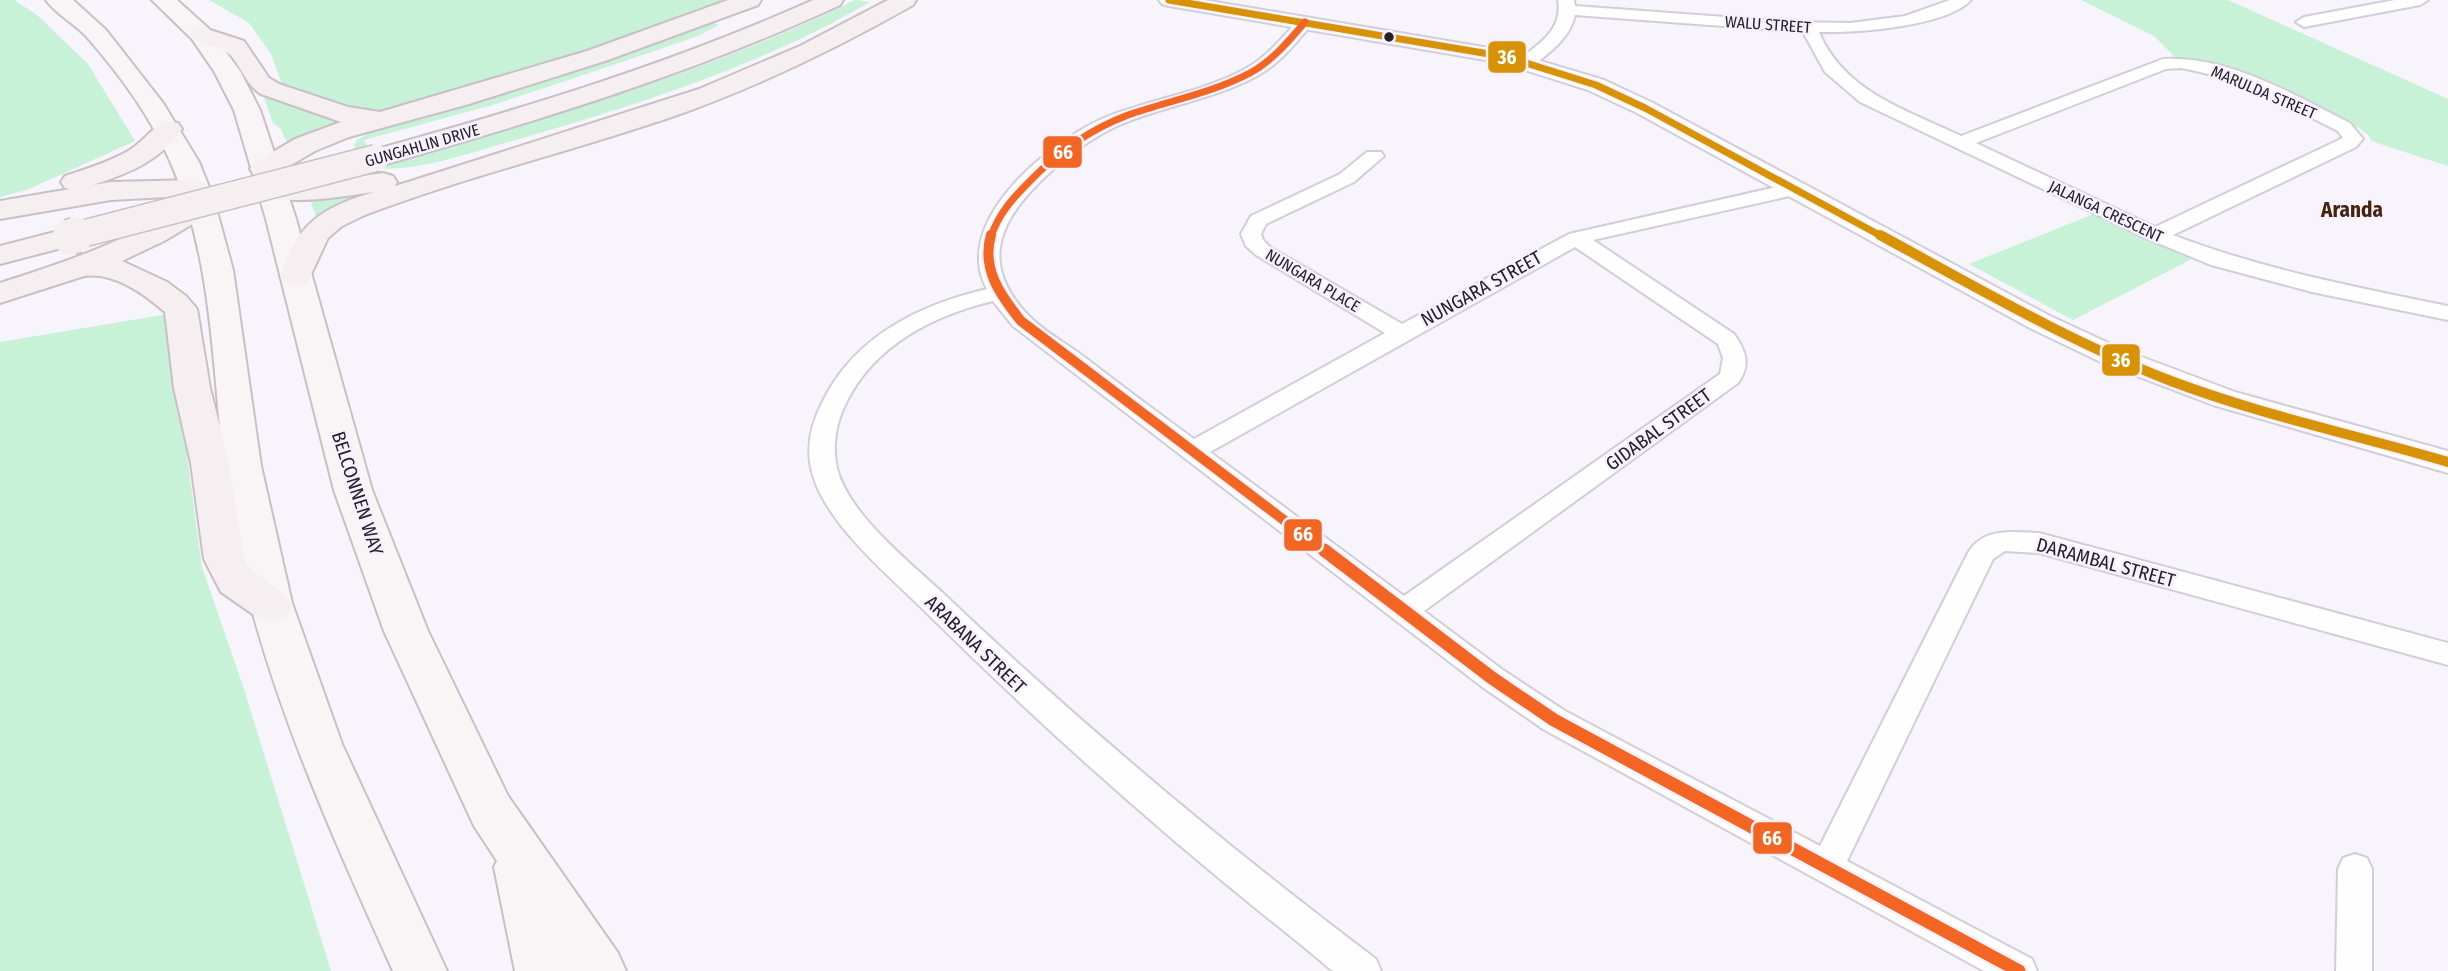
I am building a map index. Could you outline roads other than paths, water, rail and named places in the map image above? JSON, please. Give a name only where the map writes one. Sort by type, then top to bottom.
[{"type":"highway","points":[[418,174],[358,179],[331,167],[328,162],[329,153],[338,142],[378,135],[750,0]]},
{"type":"highway","name":"GUNGAHLIN DRIVE","points":[[0,256],[378,135],[582,83],[706,39],[798,0]]},
{"type":"highway","name":"GUNGAHLIN DRIVE","points":[[378,135],[581,97],[779,24],[832,0]]},
{"type":"highway","points":[[779,24],[844,0]]},
{"type":"highway","points":[[296,276],[308,241],[318,229],[337,217],[364,205],[519,154],[704,97],[766,73],[905,0]]},
{"type":"highway","points":[[201,34],[235,46],[260,83],[275,92],[357,118],[378,135]]},
{"type":"highway","points":[[0,209],[133,159],[157,144],[168,130]]},
{"type":"highway","points":[[267,179],[314,141],[378,135]]},
{"type":"highway","points":[[267,179],[331,189],[519,154]]},
{"type":"highway","points":[[0,293],[69,232],[138,189],[208,195]]},
{"type":"highway","points":[[0,209],[69,232],[153,235],[208,195]]},
{"type":"highway","points":[[69,232],[93,266],[114,267],[166,297],[181,309],[192,388],[207,445],[224,559],[236,581],[272,606]]},
{"type":"highway","name":"GUNGAHLIN DRIVE","points":[[0,239],[69,232]]},
{"type":"main road","points":[[57,0],[69,7],[116,57],[168,130],[208,195],[236,422],[272,606],[322,755],[420,971]]},
{"type":"main road","name":"BELCONNEN WAY","points":[[163,0],[201,34],[227,71],[247,110],[296,276],[353,490],[406,631],[491,811],[599,971]]},
{"type":"main road","points":[[208,195],[267,179]]},
{"type":"main road","points":[[515,848],[542,971]]},
{"type":"street","points":[[867,22],[895,0]]},
{"type":"street","points":[[1170,0],[1527,62],[1613,92],[2097,350],[2159,376],[2258,410],[2366,437],[2448,462]]},
{"type":"street","points":[[1729,0],[1739,22]]},
{"type":"street","name":"WALU STREET","points":[[1567,5],[1739,22],[1856,28],[1898,24],[1922,18],[1961,0]]},
{"type":"street","points":[[2304,22],[2420,0]]},
{"type":"street","points":[[1527,62],[1556,38],[1564,27],[1567,5]]},
{"type":"street","points":[[1305,22],[1277,53],[1254,71],[1222,86],[1110,123],[1065,149],[1018,192],[996,220],[987,251],[989,272],[998,293],[1021,321],[1492,678],[1554,720],[2019,971]]},
{"type":"street","name":"JALANGA CRESCENT","points":[[1809,27],[1820,56],[1846,85],[1866,98],[2155,235],[2265,274],[2448,313]]},
{"type":"street","name":"MARULDA STREET","points":[[1960,143],[2163,64],[2178,62],[2218,71],[2336,123],[2353,134],[2354,139],[2349,144],[2155,235]]},
{"type":"street","name":"NUNGARA PLACE","points":[[1374,156],[1347,178],[1258,220],[1251,234],[1253,242],[1263,251],[1401,333]]},
{"type":"street","name":"NUNGARA STREET","points":[[1192,451],[1546,252],[1576,238],[1794,189]]},
{"type":"street","name":"GIDABAL STREET","points":[[1404,611],[1730,378],[1737,362],[1726,339],[1576,238]]},
{"type":"street","name":"ARABANA STREET","points":[[998,293],[946,307],[901,329],[863,360],[843,384],[835,397],[822,438],[827,479],[840,504],[898,567],[1013,681],[1195,841],[1363,971]]},
{"type":"street","points":[[2366,437],[2448,450]]},
{"type":"street","name":"DARAMBAL STREET","points":[[1827,867],[1982,554],[2000,541],[2039,543],[2448,654]]},
{"type":"street","points":[[2354,869],[2354,971]]},
{"type":"district","name":"Aranda","points":[[2352,210]]}]
